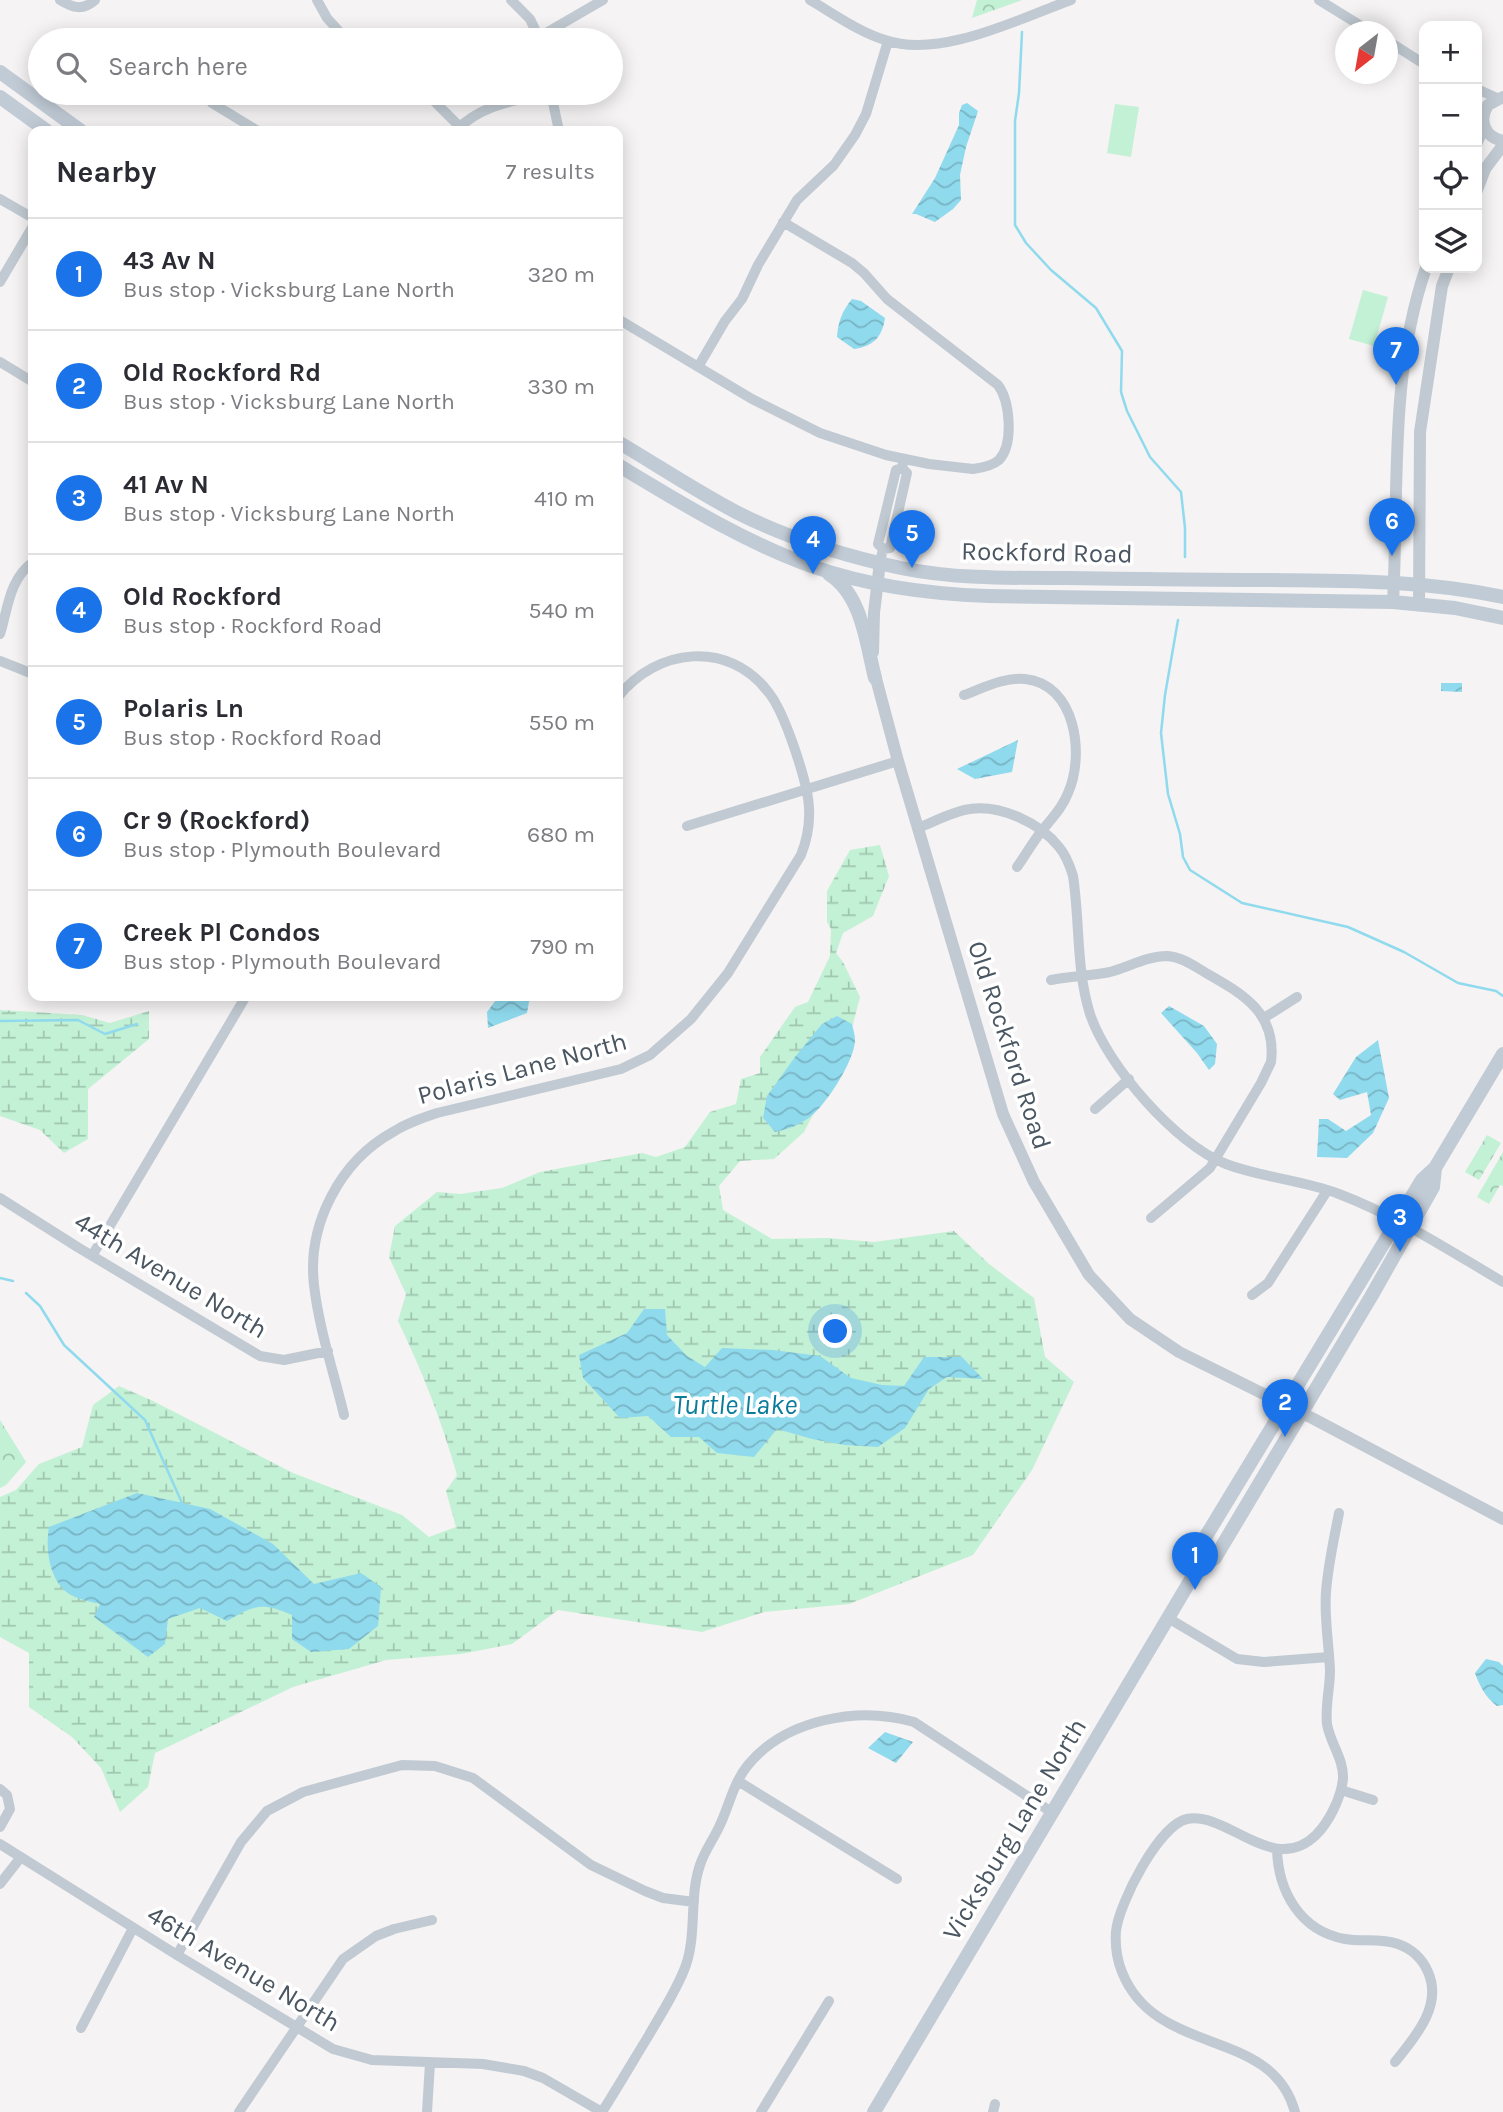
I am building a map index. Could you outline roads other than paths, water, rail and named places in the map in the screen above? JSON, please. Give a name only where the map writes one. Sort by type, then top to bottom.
[{"type":"main road","points":[[0,72],[28,93]]},
{"type":"main road","points":[[0,97],[40,126]]},
{"type":"main road","points":[[45,105],[73,126]]},
{"type":"main road","name":"Rockford Road","points":[[623,445],[754,520],[828,548],[882,556],[911,569],[959,575],[1419,584],[1503,597]]},
{"type":"main road","name":"Rockford Road","points":[[623,468],[736,534],[815,567],[878,583],[947,595],[1419,603],[1503,618]]},
{"type":"main road","points":[[815,567],[837,579],[852,599],[862,623],[875,678]]},
{"type":"main road","name":"Vicksburg Lane North","points":[[874,2112],[1196,1571],[1200,1546],[1284,1404],[1403,1224],[1433,1187],[1435,1168],[1503,1054]]},
{"type":"main road","name":"Vicksburg Lane North","points":[[1196,1571],[1215,1558],[1372,1295],[1403,1224]]},
{"type":"street","points":[[60,0],[76,8],[95,0]]},
{"type":"street","points":[[317,0],[336,28]]},
{"type":"street","points":[[511,0],[530,19],[535,28]]},
{"type":"street","points":[[557,28],[603,0]]},
{"type":"street","points":[[810,0],[866,32],[888,41],[919,46],[956,41],[1071,0]]},
{"type":"street","points":[[1319,0],[1353,21]]},
{"type":"street","points":[[698,367],[725,321],[742,299],[758,265],[797,200],[834,164],[855,135],[866,114],[888,41]]},
{"type":"street","points":[[1398,47],[1419,61]]},
{"type":"street","points":[[1482,91],[1500,98]]},
{"type":"street","points":[[1482,113],[1488,104],[1500,98]]},
{"type":"street","points":[[215,105],[250,126]]},
{"type":"street","points":[[437,105],[455,126]]},
{"type":"street","points":[[462,126],[497,105]]},
{"type":"street","points":[[554,105],[558,126]]},
{"type":"street","points":[[1482,117],[1490,136],[1503,143],[1482,177]]},
{"type":"street","points":[[0,199],[28,215]]},
{"type":"street","points":[[623,322],[788,419],[820,433],[903,463],[973,469],[991,465],[999,459],[1004,449],[1008,415],[1004,393],[998,385],[887,299],[852,263],[783,222]]},
{"type":"street","points":[[0,282],[28,234]]},
{"type":"street","points":[[1392,602],[1396,457],[1401,404],[1411,323],[1425,273]]},
{"type":"street","points":[[1419,603],[1420,432],[1442,286],[1447,273]]},
{"type":"street","points":[[0,362],[28,379]]},
{"type":"street","name":"Old Rockford Road","points":[[903,463],[896,470],[878,544],[882,556],[873,645],[875,678],[1003,1114],[1034,1182],[1079,1259],[1109,1299],[1153,1337],[1503,1519]]},
{"type":"street","points":[[0,634],[12,590],[28,567]]},
{"type":"street","name":"Polaris Lane North","points":[[344,1415],[314,1284],[314,1257],[326,1207],[352,1165],[370,1147],[413,1121],[621,1069],[636,1063],[663,1045],[691,1018],[728,973],[793,870],[807,840],[809,806],[806,790],[779,707],[769,691],[743,669],[724,660],[705,657],[668,660],[635,678],[623,691]]},
{"type":"street","points":[[0,661],[28,672]]},
{"type":"street","points":[[964,695],[1012,679],[1028,679],[1050,690],[1066,707],[1074,734],[1074,773],[1069,791],[1061,808],[1017,867]]},
{"type":"street","points":[[687,826],[898,761]]},
{"type":"street","points":[[918,828],[968,809],[979,808],[1017,817],[1042,831],[1059,846],[1073,877],[1082,974],[1089,1011],[1097,1032],[1107,1053],[1181,1137],[1217,1159],[1250,1171],[1327,1191],[1403,1224],[1503,1282]]},
{"type":"street","points":[[1051,980],[1111,971],[1155,957],[1169,956],[1184,960],[1233,988],[1264,1018],[1271,1038],[1271,1062],[1217,1159],[1151,1218]]},
{"type":"street","points":[[1264,1018],[1297,997]]},
{"type":"street","points":[[92,1256],[243,1001]]},
{"type":"street","points":[[1095,1109],[1129,1079]]},
{"type":"street","points":[[1252,1295],[1268,1283],[1327,1191]]},
{"type":"street","name":"44th Avenue North","points":[[0,1198],[260,1356],[284,1360],[328,1351]]},
{"type":"street","points":[[1296,2112],[1284,2085],[1260,2062],[1177,2029],[1149,2010],[1129,1988],[1121,1970],[1116,1941],[1120,1912],[1128,1893],[1167,1830],[1176,1823],[1199,1818],[1277,1849],[1303,1844],[1315,1836],[1324,1825],[1341,1790],[1343,1776],[1342,1763],[1327,1725],[1329,1657],[1325,1592],[1339,1513]]},
{"type":"street","points":[[1168,1618],[1224,1653],[1250,1662],[1329,1657]]},
{"type":"street","points":[[602,2112],[680,1982],[692,1941],[694,1889],[700,1865],[738,1781],[747,1766],[762,1751],[805,1724],[835,1717],[898,1718],[914,1722],[939,1737],[1054,1813]]},
{"type":"street","points":[[177,1955],[241,1842],[267,1811],[303,1792],[385,1768],[418,1764],[435,1766],[472,1778],[591,1865],[663,1898],[694,1902]]},
{"type":"street","points":[[738,1781],[897,1879]]},
{"type":"street","points":[[0,1789],[7,1795],[10,1809],[0,1827]]},
{"type":"street","points":[[1341,1790],[1373,1800]]},
{"type":"street","points":[[1185,1805],[1188,1819]]},
{"type":"street","name":"46th Avenue North","points":[[0,1844],[332,2049],[352,2056],[392,2062],[493,2065],[524,2071],[543,2078],[602,2112]]},
{"type":"street","points":[[1277,1849],[1281,1883],[1288,1899],[1311,1924],[1342,1938],[1396,1943],[1419,1956],[1426,1966],[1432,1979],[1431,2005],[1412,2040],[1395,2062]]},
{"type":"street","points":[[0,1884],[21,1857]]},
{"type":"street","points":[[239,2112],[343,1959],[359,1946],[394,1928],[432,1920]]},
{"type":"street","points":[[81,2028],[133,1928]]},
{"type":"street","points":[[761,2112],[829,2001]]},
{"type":"street","points":[[427,2112],[430,2063]]},
{"type":"water","points":[[967,103],[978,111],[960,175],[961,200],[935,222],[912,214],[935,178],[959,125],[962,105]]},
{"type":"water","points":[[852,299],[861,301],[885,318],[882,331],[876,340],[854,349],[837,337],[841,317]]},
{"type":"water","points":[[1441,683],[1462,683],[1462,692],[1441,691]]},
{"type":"water","points":[[1018,740],[1012,772],[975,779],[957,769]]},
{"type":"water","points":[[495,1001],[529,1001],[527,1013],[488,1028],[487,1012]]},
{"type":"water","points":[[1169,1006],[1204,1026],[1217,1044],[1215,1064],[1209,1070],[1161,1013]]},
{"type":"water","points":[[837,1016],[852,1024],[855,1036],[854,1049],[845,1070],[817,1111],[794,1126],[775,1132],[763,1118],[767,1096],[822,1024]]},
{"type":"water","points":[[1378,1040],[1389,1098],[1373,1133],[1347,1158],[1317,1157],[1319,1119],[1328,1119],[1346,1131],[1371,1115],[1367,1092],[1340,1100],[1333,1094],[1356,1057]]},
{"type":"water","name":"Turtle Lake","points":[[644,1309],[665,1309],[667,1335],[687,1356],[705,1367],[722,1348],[773,1350],[820,1356],[851,1378],[882,1385],[904,1386],[924,1357],[962,1357],[983,1379],[947,1377],[929,1389],[905,1428],[878,1447],[845,1445],[777,1429],[754,1457],[717,1453],[699,1437],[671,1437],[648,1416],[620,1418],[583,1378],[579,1355],[627,1333]]},
{"type":"water","points":[[137,1493],[210,1509],[273,1544],[314,1584],[361,1573],[381,1587],[378,1626],[349,1649],[311,1652],[292,1639],[292,1615],[273,1608],[258,1607],[227,1621],[200,1608],[168,1619],[165,1644],[148,1657],[94,1617],[100,1604],[76,1597],[65,1590],[50,1565],[48,1545],[49,1527]]},
{"type":"water","points":[[1486,1659],[1499,1662],[1503,1666],[1503,1705],[1497,1706],[1489,1699],[1475,1673]]},
{"type":"water","points":[[885,1732],[913,1742],[896,1763],[868,1748]]},
{"type":"waterway","points":[[1022,32],[1015,121],[1015,225],[1026,243],[1051,270],[1096,308],[1122,351],[1121,392],[1127,411],[1150,457],[1181,492],[1185,557]]},
{"type":"waterway","points":[[1178,620],[1161,733],[1168,794],[1180,834],[1183,857],[1190,870],[1242,903],[1348,927],[1404,952],[1458,983],[1496,991],[1503,996]]},
{"type":"waterway","points":[[0,1021],[78,1020],[105,1034],[137,1024]]},
{"type":"waterway","points":[[0,1278],[13,1281]]},
{"type":"waterway","points":[[26,1293],[40,1306],[64,1345],[145,1420],[182,1503]]},
{"type":"place","name":"Creek Pl Condos","points":[[1396,385]]},
{"type":"place","name":"Cr 9 (Rockford)","points":[[1392,556]]},
{"type":"place","name":"Polaris Ln","points":[[912,568]]},
{"type":"place","name":"Old Rockford","points":[[813,574]]},
{"type":"place","name":"41 Av N","points":[[1400,1252]]},
{"type":"place","name":"Old Rockford Rd","points":[[1285,1437]]},
{"type":"place","name":"43 Av N","points":[[1195,1590]]}]
